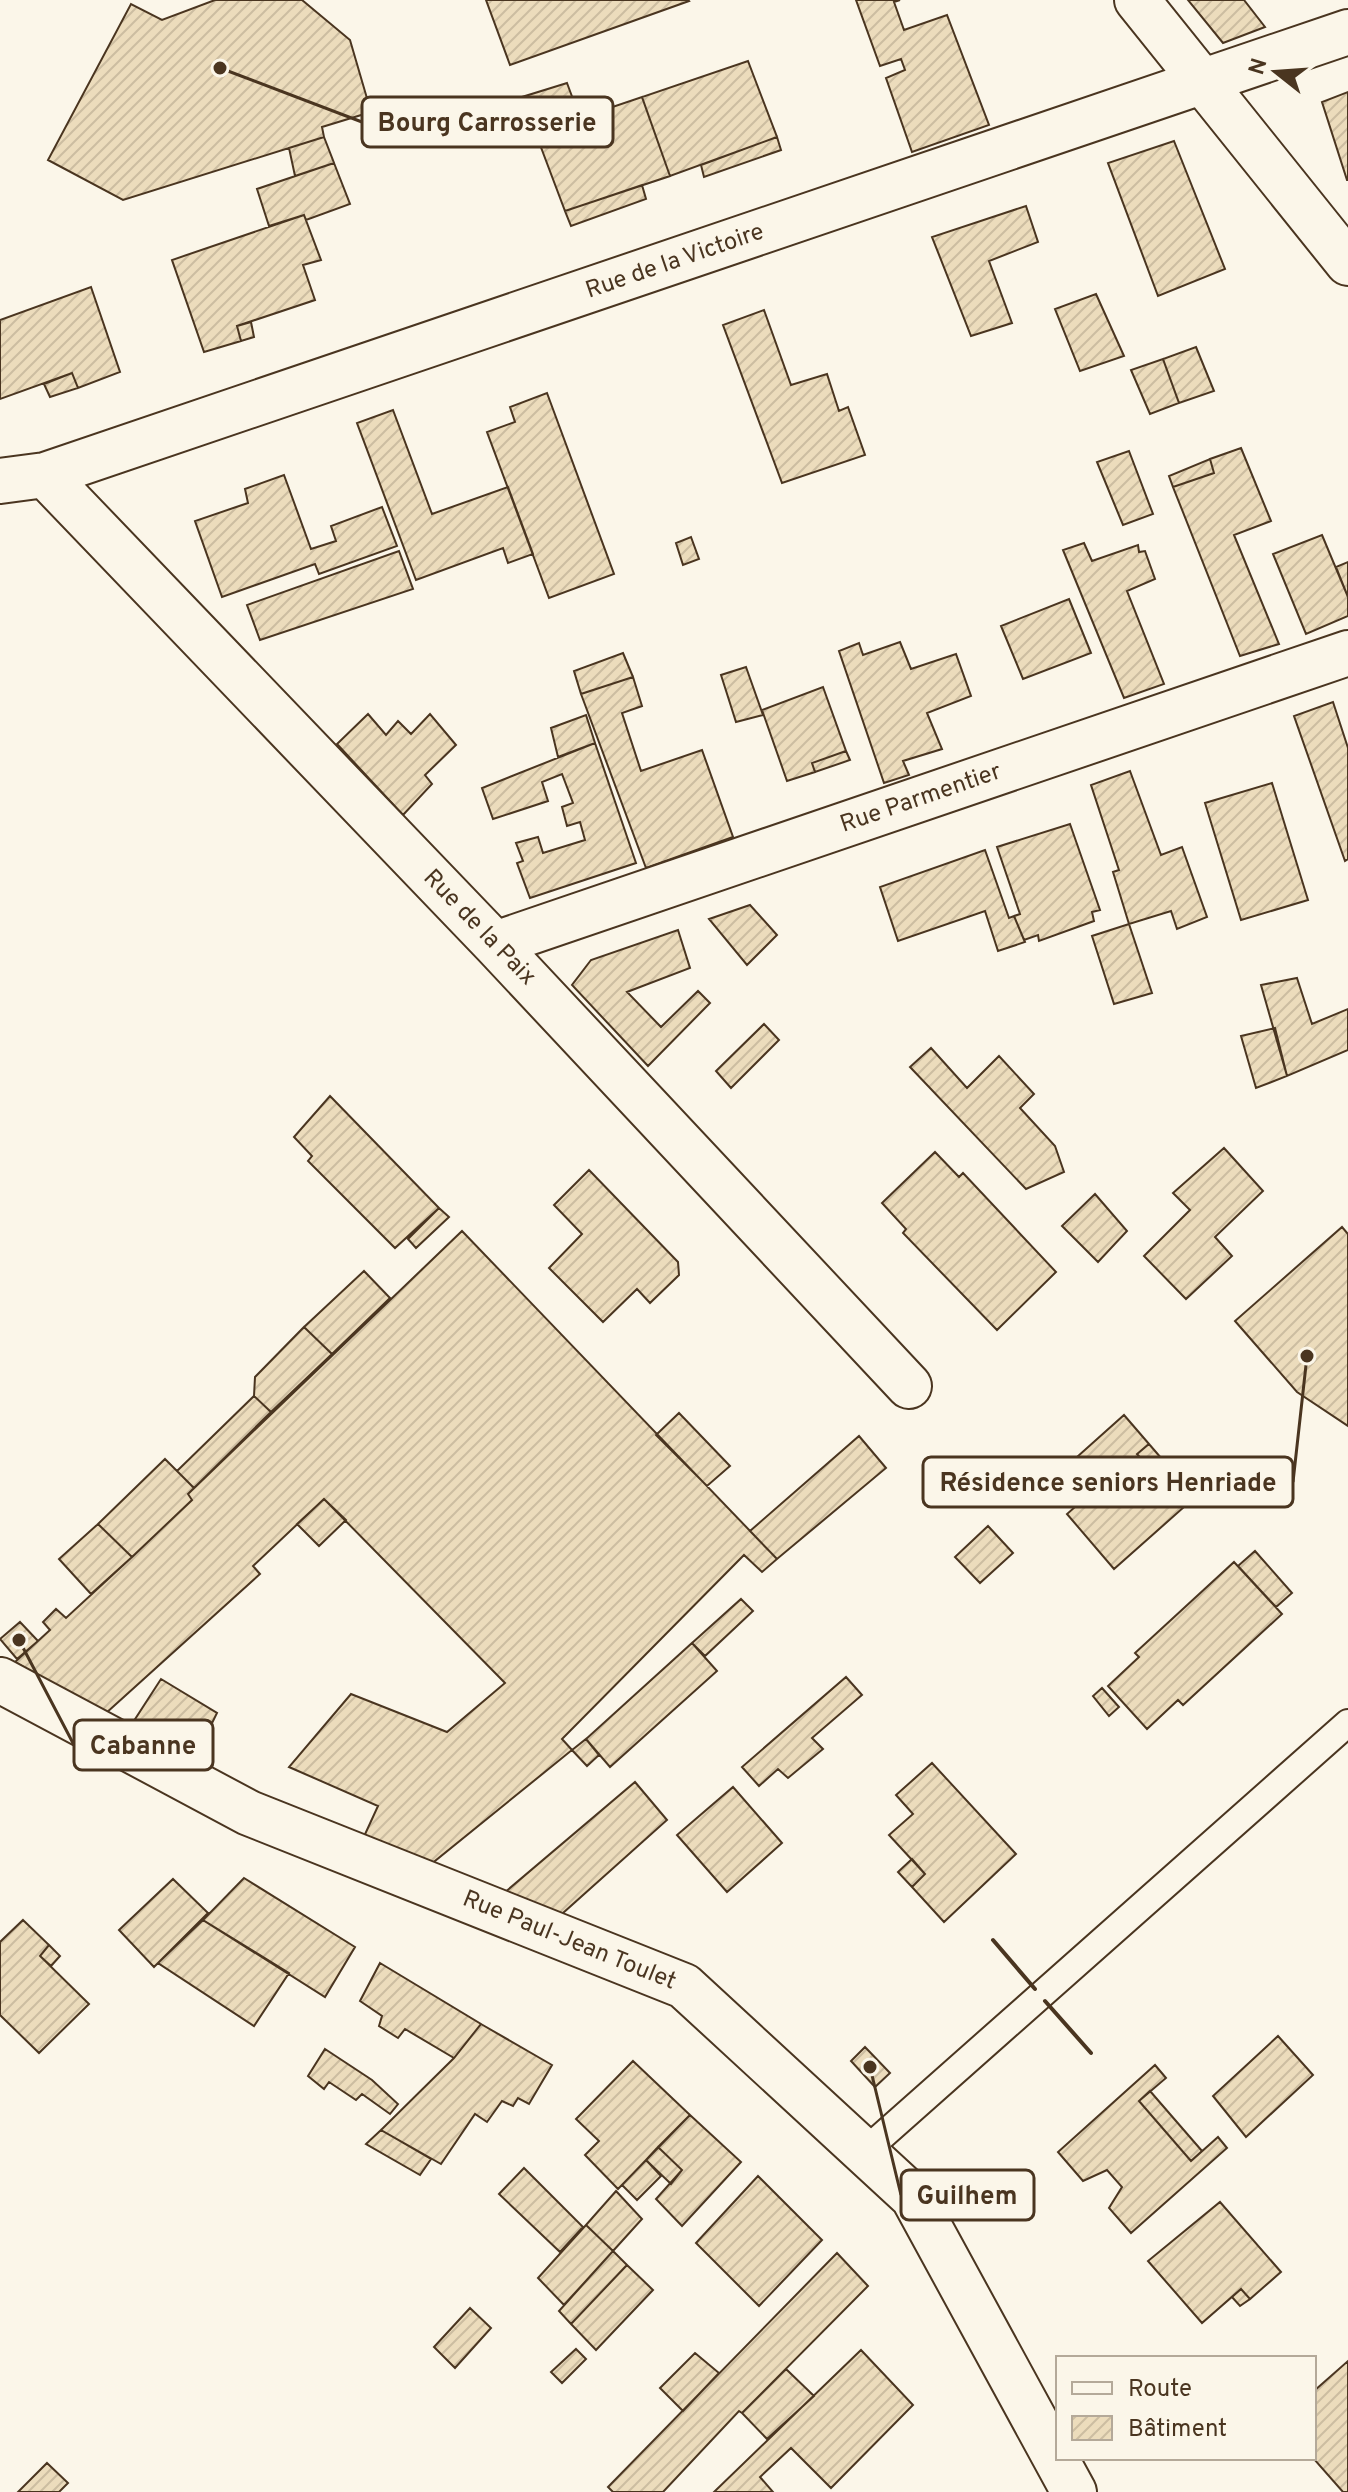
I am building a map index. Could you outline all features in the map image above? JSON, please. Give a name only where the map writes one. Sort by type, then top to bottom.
[{"type":"street","points":[[1137,0],[1348,263]]},
{"type":"street","name":"Rue de la Victoire","points":[[0,481],[45,475],[1348,32]]},
{"type":"street","name":"Rue de la Paix","points":[[45,475],[495,944],[909,1386]]},
{"type":"street","name":"Rue Parmentier","points":[[495,944],[1348,653]]},
{"type":"street","name":"Rue Paul-Jean Toulet","points":[[0,1680],[249,1813],[684,1986],[913,2197],[1056,2459]]},
{"type":"street","name":"Rue Paul-Jean Toulet","points":[[1057,2460],[1074,2492]]},
{"type":"lane","points":[[864,2152],[1348,1723]]},
{"type":"building","points":[[215,0],[302,0],[350,40],[371,112],[322,127],[324,137],[123,200],[48,160],[131,4],[162,20]]},
{"type":"building","points":[[486,0],[688,0],[689,1],[510,65]]},
{"type":"building","points":[[856,0],[900,0],[894,2],[904,30],[947,15],[989,125],[912,152],[886,78],[905,70],[901,59],[880,66]]},
{"type":"building","points":[[1188,0],[1244,0],[1265,27],[1223,43]]},
{"type":"building","points":[[748,61],[777,137],[670,176],[642,97]]},
{"type":"building","points":[[567,83],[580,118],[642,97],[670,176],[565,211],[522,97]]},
{"type":"building","points":[[1348,92],[1348,180],[1347,180],[1322,102]]},
{"type":"building","points":[[324,137],[334,163],[295,176],[289,148]]},
{"type":"building","points":[[777,137],[781,150],[704,177],[701,165]]},
{"type":"building","points":[[1174,141],[1225,269],[1158,296],[1108,163]]},
{"type":"building","points":[[334,163],[350,204],[306,220],[304,215],[269,226],[257,189]]},
{"type":"building","points":[[642,185],[646,199],[571,226],[565,211]]},
{"type":"building","points":[[1026,206],[1038,242],[989,261],[1012,323],[971,336],[932,237]]},
{"type":"building","points":[[304,215],[321,260],[303,265],[315,300],[237,326],[241,341],[204,352],[172,260]]},
{"type":"building","points":[[91,287],[120,372],[78,388],[72,373],[0,399],[0,320]]},
{"type":"building","points":[[1096,294],[1124,356],[1080,371],[1055,309]]},
{"type":"building","points":[[764,310],[791,385],[827,374],[839,411],[848,407],[865,455],[782,483],[723,325]]},
{"type":"building","points":[[251,322],[254,337],[241,341],[237,326]]},
{"type":"building","points":[[1196,347],[1214,391],[1179,403],[1163,359]]},
{"type":"building","points":[[1163,359],[1179,403],[1150,414],[1131,370]]},
{"type":"building","points":[[72,373],[78,388],[50,397],[44,384]]},
{"type":"building","points":[[547,393],[614,574],[549,598],[487,432],[515,422],[510,407]]},
{"type":"building","points":[[393,410],[432,514],[508,487],[533,554],[508,563],[503,548],[416,580],[357,423]]},
{"type":"building","points":[[1241,448],[1271,521],[1234,535],[1279,644],[1240,656],[1173,487],[1214,473],[1210,459]]},
{"type":"building","points":[[1129,451],[1153,514],[1123,525],[1097,462]]},
{"type":"building","points":[[1210,459],[1214,473],[1173,487],[1169,476]]},
{"type":"building","points":[[284,475],[311,549],[336,541],[331,526],[382,507],[397,546],[319,574],[315,564],[222,597],[195,521],[248,503],[245,489]]},
{"type":"building","points":[[1322,535],[1348,597],[1348,616],[1306,634],[1273,554]]},
{"type":"building","points":[[691,537],[699,559],[683,565],[676,543]]},
{"type":"building","points":[[1084,543],[1092,561],[1138,545],[1139,552],[1145,551],[1155,579],[1127,591],[1164,684],[1124,698],[1063,550]]},
{"type":"building","points":[[399,551],[413,589],[260,640],[247,605]]},
{"type":"building","points":[[1348,562],[1348,597],[1336,567]]},
{"type":"building","points":[[1069,599],[1091,653],[1023,679],[1001,626]]},
{"type":"building","points":[[900,642],[911,669],[956,654],[971,696],[927,713],[942,749],[903,761],[909,775],[884,783],[839,651],[859,643],[863,655]]},
{"type":"building","points":[[623,653],[633,677],[581,694],[574,671]]},
{"type":"building","points":[[746,667],[763,715],[736,722],[721,675]]},
{"type":"building","points":[[633,677],[642,706],[622,713],[641,771],[702,750],[733,837],[646,868],[581,694]]},
{"type":"building","points":[[823,687],[846,751],[812,763],[815,772],[787,781],[762,710]]},
{"type":"building","points":[[1333,702],[1348,748],[1348,859],[1345,861],[1294,716]]},
{"type":"building","points":[[368,714],[386,735],[398,721],[411,734],[430,714],[456,745],[425,775],[432,784],[403,815],[337,744]]},
{"type":"building","points":[[586,715],[595,743],[558,757],[551,728]]},
{"type":"building","points":[[595,743],[636,863],[530,898],[517,863],[523,861],[516,843],[538,837],[543,853],[585,840],[580,822],[567,826],[562,807],[573,803],[562,774],[542,782],[548,801],[493,819],[482,788]]},
{"type":"building","points":[[846,751],[850,760],[815,772],[812,763]]},
{"type":"building","points":[[1130,771],[1161,855],[1182,847],[1207,917],[1177,929],[1171,911],[1129,924],[1113,872],[1119,870],[1091,785]]},
{"type":"building","points":[[1272,783],[1308,900],[1241,920],[1205,803]]},
{"type":"building","points":[[1070,824],[1100,910],[1092,912],[1094,921],[1039,941],[1038,935],[1024,940],[1014,916],[1020,914],[997,847]]},
{"type":"building","points":[[985,850],[1009,918],[1014,916],[1025,942],[998,951],[985,911],[898,941],[880,887]]},
{"type":"building","points":[[750,905],[777,935],[747,965],[709,919]]},
{"type":"building","points":[[1129,924],[1152,993],[1114,1004],[1092,936]]},
{"type":"building","points":[[678,930],[690,968],[627,992],[661,1027],[698,991],[710,1003],[648,1066],[572,985],[591,960]]},
{"type":"building","points":[[1297,978],[1312,1024],[1348,1009],[1348,1050],[1287,1076],[1261,985]]},
{"type":"building","points":[[764,1024],[779,1040],[731,1088],[716,1071]]},
{"type":"building","points":[[1275,1028],[1287,1076],[1256,1088],[1241,1036]]},
{"type":"building","points":[[931,1048],[967,1088],[999,1056],[1034,1094],[1020,1108],[1055,1146],[1064,1172],[1026,1189],[910,1067]]},
{"type":"building","points":[[330,1096],[439,1208],[395,1248],[308,1161],[312,1156],[294,1137]]},
{"type":"building","points":[[1224,1148],[1263,1191],[1215,1237],[1232,1256],[1186,1299],[1144,1256],[1190,1210],[1173,1193]]},
{"type":"building","points":[[935,1152],[959,1177],[963,1173],[1056,1272],[997,1330],[903,1233],[906,1229],[882,1203]]},
{"type":"building","points":[[589,1170],[678,1262],[679,1275],[650,1303],[637,1289],[603,1322],[549,1268],[582,1234],[554,1205]]},
{"type":"building","points":[[1095,1194],[1127,1231],[1098,1262],[1062,1226]]},
{"type":"building","points":[[439,1208],[449,1217],[416,1248],[408,1239]]},
{"type":"building","points":[[1342,1227],[1348,1234],[1348,1426],[1297,1392],[1235,1321]]},
{"type":"building","points":[[462,1231],[777,1559],[762,1572],[744,1555],[562,1739],[572,1750],[425,1869],[361,1843],[378,1806],[289,1767],[351,1694],[447,1732],[505,1683],[324,1499],[253,1566],[260,1574],[105,1714],[15,1662],[50,1630],[43,1622],[56,1609],[66,1618],[132,1557],[192,1500],[188,1494]]},
{"type":"building","points":[[364,1271],[390,1298],[332,1354],[304,1327]]},
{"type":"building","points":[[304,1327],[332,1354],[271,1412],[254,1396],[255,1377]]},
{"type":"building","points":[[254,1396],[271,1412],[194,1488],[177,1471]]},
{"type":"building","points":[[679,1413],[730,1466],[707,1486],[656,1435]]},
{"type":"building","points":[[1124,1415],[1149,1444],[1137,1454],[1184,1507],[1114,1569],[1067,1514],[1092,1492],[1068,1465]]},
{"type":"building","points":[[859,1436],[886,1468],[777,1559],[750,1531]]},
{"type":"building","points":[[1149,1444],[1174,1473],[1163,1484],[1137,1454]]},
{"type":"building","points":[[165,1459],[194,1488],[188,1494],[192,1500],[132,1557],[98,1524]]},
{"type":"building","points":[[324,1499],[346,1520],[319,1546],[297,1524]]},
{"type":"building","points":[[98,1524],[132,1557],[91,1594],[59,1559]]},
{"type":"building","points":[[988,1526],[1013,1553],[980,1583],[955,1557]]},
{"type":"building","points":[[1255,1551],[1292,1593],[1276,1607],[1238,1566]]},
{"type":"building","points":[[1234,1562],[1282,1614],[1183,1705],[1178,1700],[1147,1729],[1108,1686],[1139,1657],[1135,1653]]},
{"type":"building","points":[[741,1599],[753,1611],[705,1656],[692,1643]]},
{"type":"building","points":[[20,1622],[38,1641],[17,1659],[0,1639]]},
{"type":"building","points":[[692,1643],[717,1671],[610,1767],[586,1739]]},
{"type":"building","points":[[846,1677],[862,1695],[812,1738],[823,1749],[788,1778],[778,1769],[759,1786],[742,1767]]},
{"type":"building","points":[[161,1679],[217,1713],[193,1762],[130,1727]]},
{"type":"building","points":[[1102,1688],[1119,1707],[1109,1716],[1093,1696]]},
{"type":"building","points":[[586,1739],[599,1755],[587,1766],[572,1750]]},
{"type":"building","points":[[932,1763],[1016,1854],[944,1922],[912,1887],[925,1874],[889,1835],[913,1814],[896,1795]]},
{"type":"building","points":[[635,1782],[667,1820],[554,1921],[497,1899]]},
{"type":"building","points":[[733,1787],[782,1843],[727,1892],[677,1835]]},
{"type":"building","points":[[912,1859],[925,1874],[912,1887],[898,1872]]},
{"type":"building","points":[[244,1878],[355,1947],[325,1997],[203,1920]]},
{"type":"building","points":[[173,1879],[208,1913],[154,1967],[119,1930]]},
{"type":"building","points":[[23,1920],[49,1945],[40,1956],[89,2004],[39,2053],[0,2015],[0,1942]]},
{"type":"building","points":[[203,1920],[289,1973],[254,2026],[158,1963]]},
{"type":"building","points":[[49,1945],[60,1956],[51,1966],[40,1956]]},
{"type":"building","points":[[380,1963],[481,2024],[454,2058],[405,2029],[398,2038],[379,2026],[382,2016],[360,2001]]},
{"type":"building","points":[[481,2024],[552,2065],[529,2104],[518,2098],[513,2106],[502,2101],[487,2122],[475,2114],[441,2164],[381,2130],[454,2058]]},
{"type":"building","points":[[1278,2036],[1313,2075],[1246,2137],[1213,2096]]},
{"type":"building","points":[[865,2047],[890,2073],[875,2087],[851,2061]]},
{"type":"building","points":[[325,2049],[372,2080],[398,2104],[390,2114],[362,2094],[356,2100],[329,2082],[324,2089],[308,2076]]},
{"type":"building","points":[[633,2061],[690,2115],[618,2189],[585,2155],[599,2141],[576,2119]]},
{"type":"building","points":[[1155,2065],[1166,2078],[1139,2101],[1191,2161],[1218,2137],[1227,2148],[1131,2233],[1109,2208],[1122,2187],[1107,2170],[1083,2181],[1058,2152]]},
{"type":"building","points":[[1150,2091],[1202,2151],[1191,2161],[1139,2101]]},
{"type":"building","points":[[690,2115],[741,2162],[682,2226],[656,2199],[682,2170],[658,2147]]},
{"type":"building","points":[[381,2130],[431,2159],[420,2175],[366,2144]]},
{"type":"building","points":[[658,2147],[682,2170],[671,2184],[646,2160]]},
{"type":"building","points":[[646,2160],[661,2176],[637,2200],[622,2185]]},
{"type":"building","points":[[524,2168],[583,2227],[560,2252],[499,2194]]},
{"type":"building","points":[[758,2176],[822,2240],[759,2306],[696,2243]]},
{"type":"building","points":[[616,2191],[642,2219],[613,2251],[586,2225]]},
{"type":"building","points":[[1220,2202],[1281,2272],[1250,2299],[1241,2289],[1202,2323],[1148,2261]]},
{"type":"building","points":[[586,2225],[613,2251],[564,2305],[538,2278]]},
{"type":"building","points":[[613,2251],[627,2265],[571,2324],[559,2311]]},
{"type":"building","points":[[837,2253],[868,2286],[742,2413],[739,2411],[663,2492],[613,2492],[608,2487]]},
{"type":"building","points":[[627,2265],[653,2290],[596,2350],[571,2324]]},
{"type":"building","points":[[1241,2289],[1250,2299],[1240,2306],[1232,2297]]},
{"type":"building","points":[[470,2308],[491,2328],[455,2368],[434,2347]]},
{"type":"building","points":[[576,2349],[586,2359],[562,2383],[551,2372]]},
{"type":"building","points":[[861,2350],[913,2405],[831,2488],[791,2448],[760,2477],[773,2492],[714,2492]]},
{"type":"building","points":[[695,2353],[719,2373],[683,2411],[660,2388]]},
{"type":"building","points":[[1348,2361],[1348,2492],[1343,2492],[1315,2460],[1316,2389]]},
{"type":"building","points":[[786,2369],[814,2396],[767,2439],[742,2413]]},
{"type":"building","points":[[47,2463],[68,2483],[59,2492],[18,2492]]},
{"type":"wall","points":[[993,1940],[1035,1989]]},
{"type":"wall","points":[[1045,2001],[1091,2053]]},
{"type":"place","name":"Bourg Carrosserie","points":[[220,68]]},
{"type":"place","name":"Résidence seniors Henriade","points":[[1307,1356]]},
{"type":"place","name":"Cabanne","points":[[19,1640]]},
{"type":"place","name":"Guilhem","points":[[870,2067]]}]
